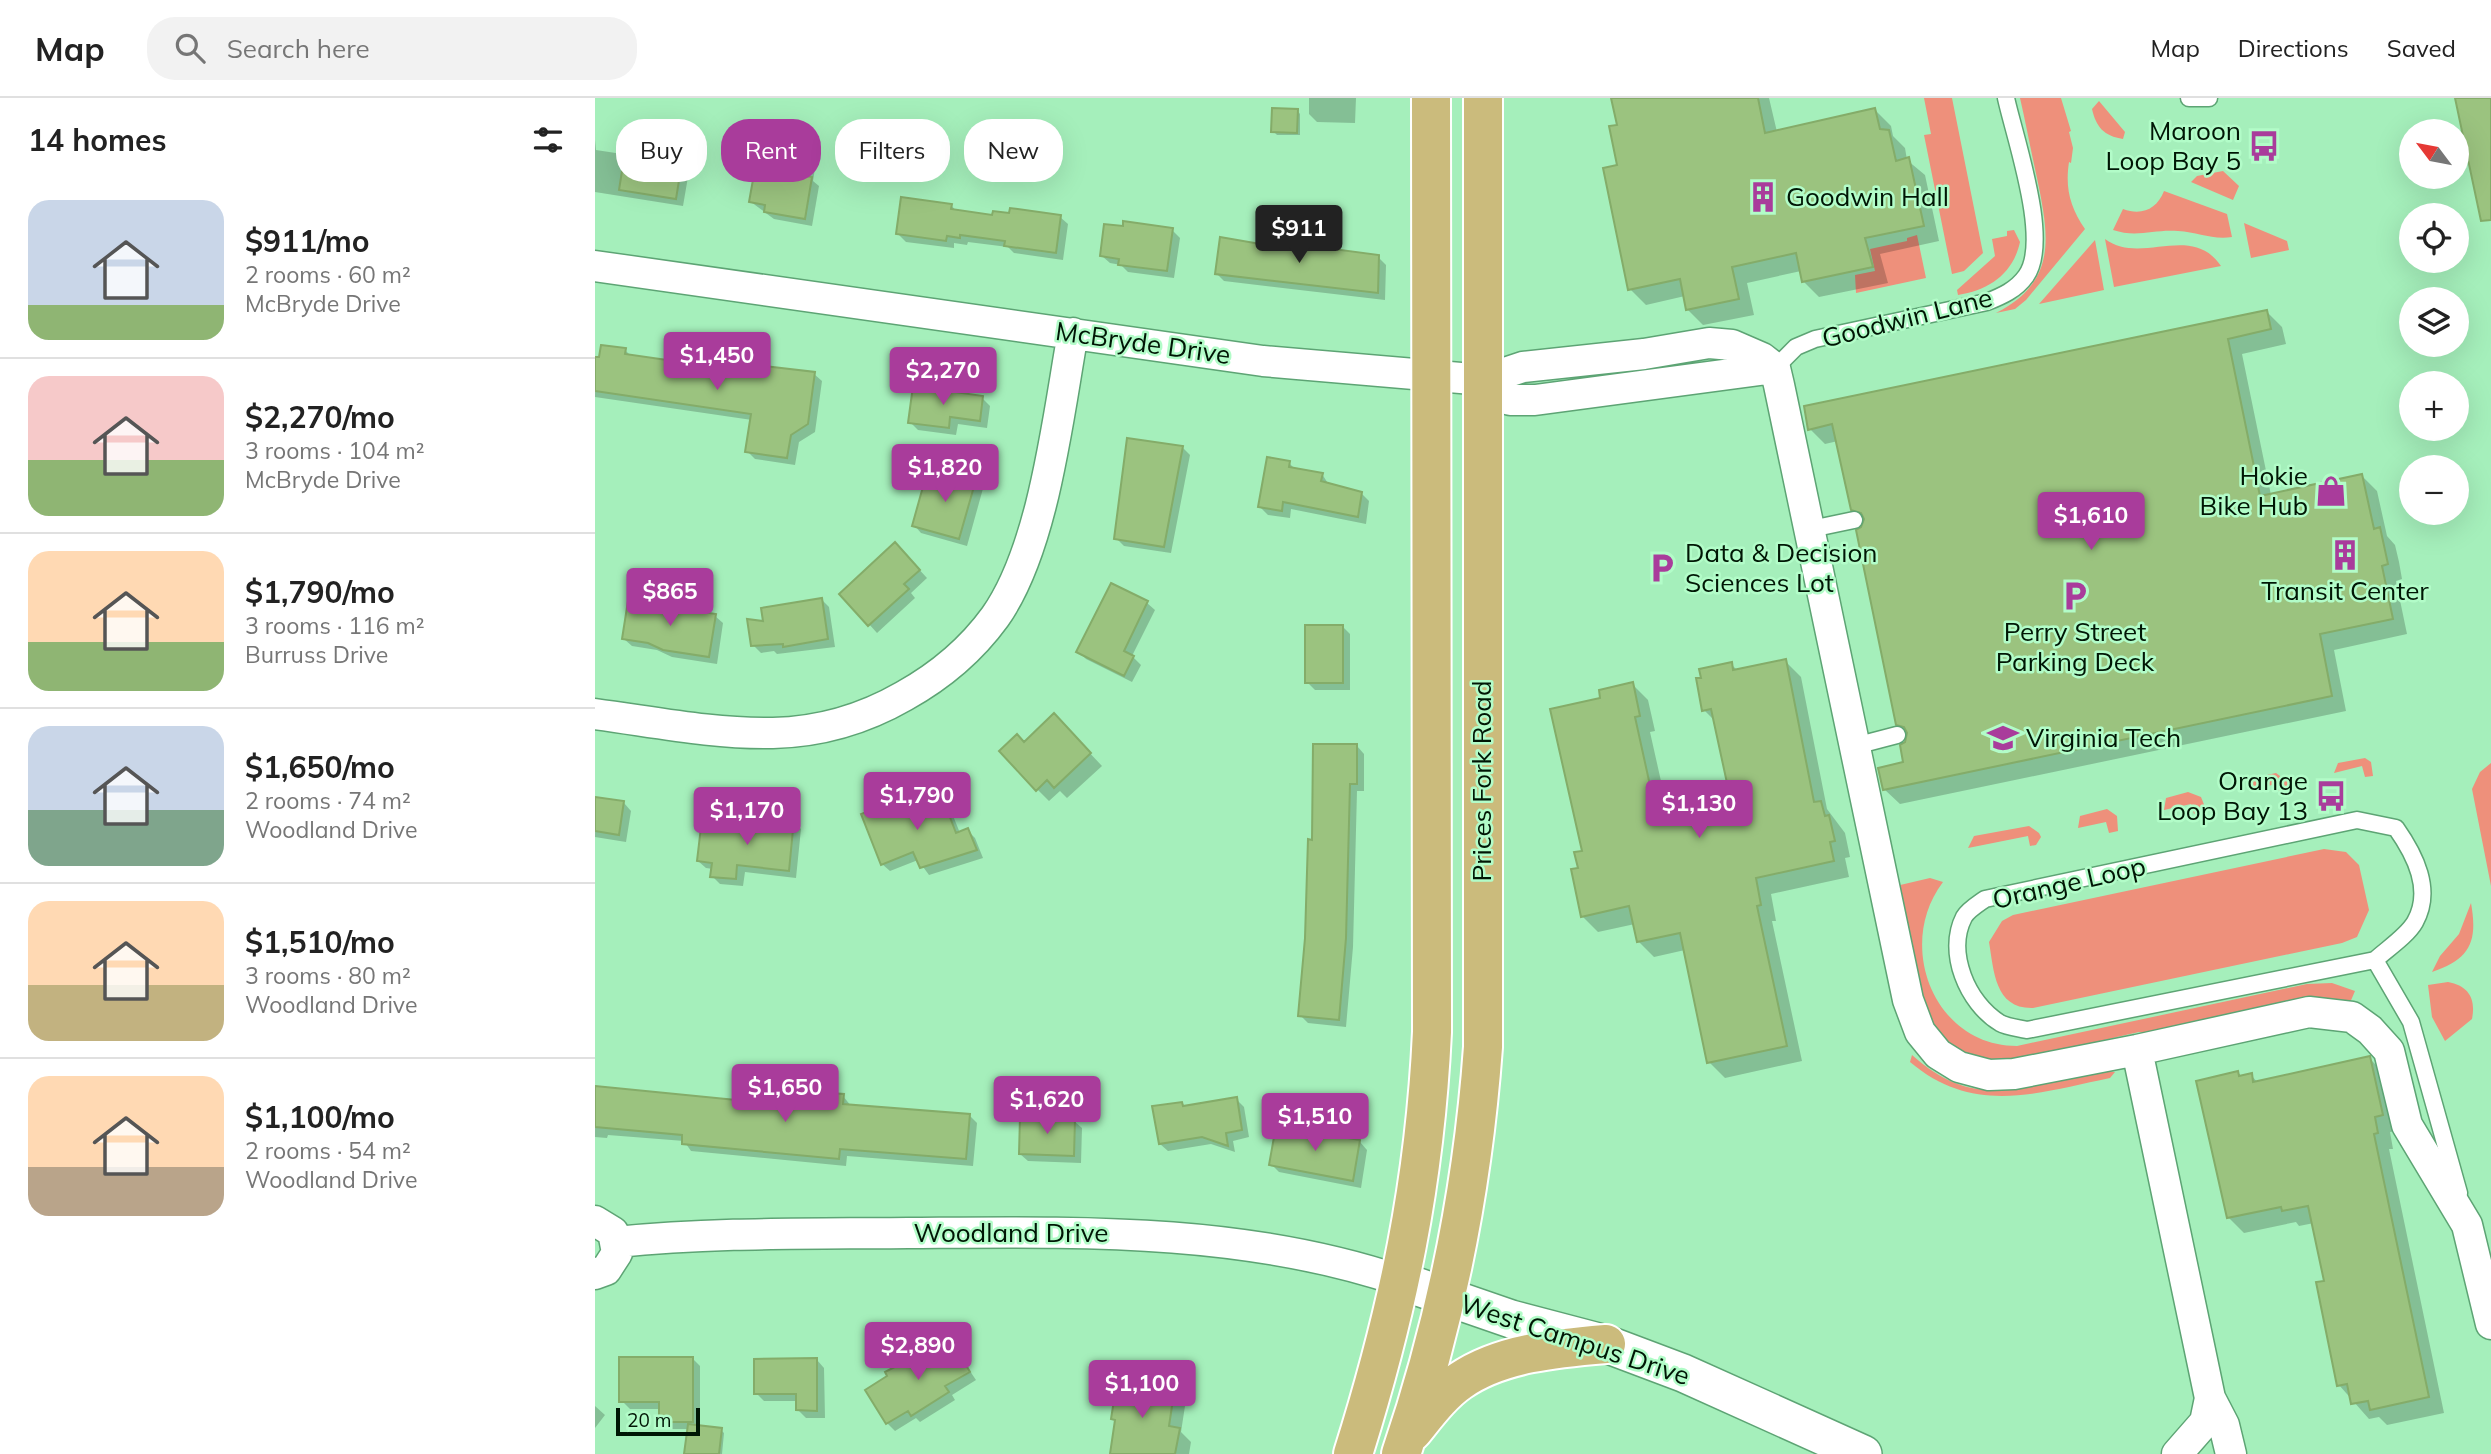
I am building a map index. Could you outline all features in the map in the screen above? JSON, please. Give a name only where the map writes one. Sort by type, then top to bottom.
[{"type":"main road","name":"Prices Fork Road","points":[[1353,1454],[1401,1282],[1425,1146],[1432,1032],[1431,98]]},
{"type":"main road","name":"Prices Fork Road","points":[[1403,1447],[1445,1297],[1469,1191],[1483,1047],[1483,98]]},
{"type":"main road","points":[[1403,1447],[1459,1381],[1507,1360],[1606,1344]]},
{"type":"street","name":"McBryde Drive","points":[[595,266],[1263,361],[1484,380]]},
{"type":"street","points":[[595,714],[697,730],[774,733],[809,730],[877,710],[944,670],[974,642],[996,616],[1020,565],[1047,481],[1073,333]]},
{"type":"street","points":[[1484,380],[1523,367],[1644,354],[1709,343],[1732,345],[1762,358],[1775,368],[1908,1000],[1914,1020],[1929,1044],[1959,1067],[1989,1075],[2014,1074],[2309,1012],[2352,1017],[2370,1030],[2389,1051],[2407,1125],[2467,1225],[2491,1324]]},
{"type":"street","points":[[2137,1050],[2210,1398],[2224,1425],[2231,1454]]},
{"type":"street","points":[[595,1221],[605,1225],[617,1242],[613,1262],[595,1274]]},
{"type":"street","name":"Woodland Drive","points":[[617,1242],[662,1237],[822,1233],[1136,1233],[1216,1241],[1358,1267],[1401,1282]]},
{"type":"street","name":"West Campus Drive","points":[[1401,1282],[1511,1319],[1606,1344],[1683,1373],[1819,1443],[1863,1454]]},
{"type":"street","points":[[2177,1454],[2205,1422],[2210,1398]]},
{"type":"lane","name":"Goodwin Lane","points":[[1775,368],[1796,347],[1815,339],[1986,302],[2009,293],[2027,275],[2036,252],[2036,226],[2005,98]]},
{"type":"lane","points":[[2189,98],[2209,98]]},
{"type":"lane","points":[[1811,529],[1854,520]]},
{"type":"lane","points":[[1855,746],[1897,735]]},
{"type":"lane","name":"Orange Loop","points":[[2357,820],[2396,828],[2413,852],[2425,895],[2414,923],[2375,960],[2027,1030],[2001,1024],[1976,1001],[1961,970],[1955,940],[1965,914],[1985,899],[2357,820]]},
{"type":"lane","points":[[2375,960],[2411,1021],[2467,1225]]},
{"type":"shaded area","points":[[1924,98],[1952,98],[1983,253],[1964,271],[1952,274],[1924,135],[1931,134]]},
{"type":"shaded area","points":[[2020,98],[2061,98],[2073,148],[2071,163],[2069,162],[2068,189],[2072,205],[2085,229],[2026,300],[2015,309],[1996,313],[2030,287],[2039,272],[2046,238],[2037,178]]},
{"type":"shaded area","points":[[2099,101],[2125,132],[2123,139],[2111,136],[2099,126],[2092,109]]},
{"type":"shaded area","points":[[2223,171],[2239,186],[2233,200],[2191,182],[2197,176]]},
{"type":"shaded area","points":[[2164,191],[2227,214],[2232,237],[2178,231],[2130,233],[2113,230],[2123,209],[2136,212],[2148,209]]},
{"type":"shaded area","points":[[2244,223],[2287,241],[2289,250],[2251,258]]},
{"type":"shaded area","points":[[2014,230],[2020,242],[2012,263],[2005,272],[1980,289],[1958,295],[1957,290],[1995,256],[1992,239],[2007,236],[2007,231]]},
{"type":"shaded area","points":[[1917,235],[1926,278],[1856,293],[1855,275],[1875,271],[1870,249],[1907,241],[1907,238]]},
{"type":"shaded area","points":[[2105,239],[2119,246],[2134,248],[2181,245],[2195,247],[2209,253],[2221,266],[2114,287]]},
{"type":"shaded area","points":[[2095,240],[2104,290],[2039,304]]},
{"type":"shaded area","points":[[2365,758],[2371,762],[2373,776],[2365,777],[2362,766],[2334,773],[2338,763]]},
{"type":"shaded area","points":[[2491,763],[2491,886],[2472,789],[2480,772]]},
{"type":"shaded area","points":[[2276,773],[2288,782],[2287,794],[2280,796],[2277,784],[2248,790],[2253,778]]},
{"type":"shaded area","points":[[2188,792],[2201,797],[2205,807],[2203,812],[2194,814],[2191,804],[2164,810],[2166,798]]},
{"type":"shaded area","points":[[2107,809],[2117,816],[2118,831],[2109,833],[2106,822],[2078,828],[2080,816]]},
{"type":"shaded area","points":[[2029,826],[2041,837],[2036,845],[2030,846],[2028,836],[1968,848],[1974,836]]},
{"type":"shaded area","points":[[2324,849],[2346,852],[2359,865],[2369,910],[2357,937],[2342,943],[2033,1008],[2020,1007],[2011,1002],[1999,987],[1989,942],[2002,921],[2013,915]]},
{"type":"shaded area","points":[[1930,878],[1943,882],[1929,907],[1923,934],[1923,962],[1931,988],[1944,1011],[1964,1029],[1988,1042],[2017,1046],[2307,984],[2332,983],[2355,991],[2349,1005],[2150,1035],[2139,1032],[2011,1059],[1979,1059],[1950,1044],[1928,1021],[1896,886]]},
{"type":"shaded area","points":[[2471,903],[2473,928],[2468,947],[2455,961],[2432,972],[2440,956],[2459,934]]},
{"type":"shaded area","points":[[2448,982],[2466,990],[2472,1000],[2473,1012],[2472,1019],[2445,1041],[2432,1017],[2428,985]]},
{"type":"shaded area","points":[[1912,1055],[1932,1071],[1951,1081],[1969,1088],[1988,1090],[2007,1090],[2099,1072],[2115,1072],[2110,1078],[2032,1094],[1982,1095],[1934,1079],[1910,1062]]},
{"type":"building","name":"Goodwin Hall","points":[[1611,98],[1758,98],[1765,133],[1875,108],[1880,129],[1889,130],[1896,161],[1909,157],[1924,226],[1865,238],[1873,267],[1802,282],[1796,253],[1732,267],[1739,299],[1686,310],[1680,279],[1628,290],[1603,168],[1617,165],[1609,126],[1617,125]]},
{"type":"building","points":[[2455,98],[2491,98],[2491,220],[2481,221],[2469,164],[2469,119],[2459,119]]},
{"type":"building","points":[[1272,108],[1298,109],[1297,133],[1271,132]]},
{"type":"building","points":[[620,182],[679,182],[676,199],[619,190]]},
{"type":"building","points":[[753,182],[811,182],[805,219],[764,212],[765,205],[749,202]]},
{"type":"building","points":[[901,197],[952,204],[951,209],[992,215],[993,211],[1009,213],[1010,208],[1061,215],[1056,253],[1004,246],[1005,241],[960,235],[960,238],[947,236],[946,241],[896,234]]},
{"type":"building","points":[[1123,221],[1173,228],[1167,271],[1118,265],[1119,259],[1100,256],[1104,224],[1123,226]]},
{"type":"building","points":[[1220,237],[1295,250],[1296,244],[1379,255],[1378,293],[1215,274]]},
{"type":"building","name":"Perry Street Parking Deck","points":[[2267,310],[2271,329],[2228,339],[2260,496],[2362,474],[2374,529],[2380,527],[2388,564],[2382,566],[2393,619],[2320,634],[2332,696],[1883,790],[1878,768],[1903,762],[1900,745],[1905,742],[1907,733],[1904,727],[1896,725],[1856,530],[1861,527],[1864,519],[1861,513],[1851,510],[1832,424],[1808,430],[1804,406]]},
{"type":"building","points":[[601,345],[626,348],[625,354],[702,365],[703,359],[815,372],[808,424],[791,435],[787,458],[745,452],[751,414],[595,391],[595,357],[599,357]]},
{"type":"building","points":[[913,386],[983,396],[980,421],[950,417],[949,428],[908,423]]},
{"type":"building","points":[[1127,438],[1183,446],[1164,547],[1114,539]]},
{"type":"building","points":[[1267,457],[1290,461],[1289,467],[1323,473],[1321,481],[1362,492],[1358,517],[1283,502],[1282,511],[1258,507]]},
{"type":"building","points":[[953,469],[977,476],[959,539],[912,526],[926,476],[950,483]]},
{"type":"building","points":[[895,542],[920,570],[904,584],[909,589],[868,626],[839,594]]},
{"type":"building","points":[[1111,583],[1148,601],[1124,651],[1134,656],[1124,676],[1076,652]]},
{"type":"building","points":[[822,598],[828,639],[783,647],[783,644],[751,646],[747,619],[763,621],[761,608]]},
{"type":"building","points":[[628,601],[716,614],[709,657],[663,650],[648,643],[622,639]]},
{"type":"building","points":[[1305,625],[1343,625],[1343,683],[1305,683]]},
{"type":"building","points":[[1786,659],[1814,802],[1821,801],[1825,816],[1829,815],[1835,841],[1830,842],[1834,861],[1756,878],[1761,905],[1757,906],[1787,1046],[1707,1063],[1680,933],[1637,942],[1629,906],[1581,917],[1571,869],[1578,868],[1574,852],[1582,851],[1550,709],[1600,698],[1599,690],[1633,682],[1640,716],[1635,717],[1653,799],[1692,791],[1727,783],[1711,709],[1702,711],[1696,678],[1701,678],[1699,669],[1732,662],[1733,670]]},
{"type":"building","points":[[1054,713],[1091,753],[1054,788],[1047,780],[1036,791],[999,751],[1017,734],[1024,742]]},
{"type":"building","points":[[1313,744],[1357,744],[1357,784],[1350,784],[1346,938],[1339,1020],[1298,1016],[1305,938],[1308,839],[1312,840]]},
{"type":"building","points":[[940,791],[956,833],[968,828],[977,850],[920,868],[913,852],[881,865],[861,814],[898,800],[901,807]]},
{"type":"building","points":[[595,797],[624,801],[619,835],[595,831]]},
{"type":"building","points":[[761,816],[794,819],[789,871],[737,865],[736,879],[710,877],[712,863],[697,861],[701,827],[734,830],[735,823],[761,826]]},
{"type":"building","points":[[2370,1056],[2383,1115],[2375,1117],[2378,1133],[2374,1134],[2429,1397],[2370,1410],[2368,1401],[2351,1404],[2347,1384],[2337,1386],[2316,1282],[2324,1281],[2308,1206],[2282,1211],[2281,1207],[2227,1218],[2196,1081],[2238,1071],[2239,1076],[2252,1073],[2253,1082]]},
{"type":"building","points":[[595,1086],[797,1106],[798,1091],[844,1094],[843,1104],[970,1114],[966,1159],[840,1149],[839,1159],[682,1144],[682,1135],[595,1127]]},
{"type":"building","points":[[1237,1097],[1242,1130],[1226,1133],[1228,1146],[1202,1137],[1159,1144],[1152,1106],[1182,1102],[1183,1106]]},
{"type":"building","points":[[1020,1117],[1075,1119],[1074,1156],[1019,1154]]},
{"type":"building","points":[[1276,1126],[1360,1140],[1353,1181],[1269,1165]]},
{"type":"building","points":[[950,1338],[970,1372],[945,1386],[949,1392],[911,1416],[908,1411],[886,1424],[865,1390],[887,1376],[885,1372]]},
{"type":"building","points":[[619,1357],[693,1357],[693,1422],[659,1422],[659,1402],[619,1402]]},
{"type":"building","points":[[817,1358],[817,1411],[796,1410],[796,1394],[754,1394],[754,1359]]},
{"type":"building","points":[[1118,1375],[1143,1379],[1141,1387],[1174,1393],[1169,1426],[1180,1428],[1175,1454],[1110,1454],[1115,1420],[1111,1419]]},
{"type":"building","points":[[688,1424],[722,1428],[719,1454],[684,1454]]},
{"type":"place","name":"Maroon Loop Bay 5","points":[[2264,146]]},
{"type":"place","name":"Goodwin Hall","points":[[1763,197]]},
{"type":"place","name":"Hokie Bike Hub","points":[[2331,491]]},
{"type":"place","name":"Transit Center","points":[[2345,555]]},
{"type":"place","name":"Data & Decision Sciences Lot","points":[[1662,568]]},
{"type":"place","name":"Perry Street Parking Deck","points":[[2075,596]]},
{"type":"place","name":"Virginia Tech","points":[[2003,738]]},
{"type":"place","name":"Orange Loop Bay 13","points":[[2331,796]]}]
